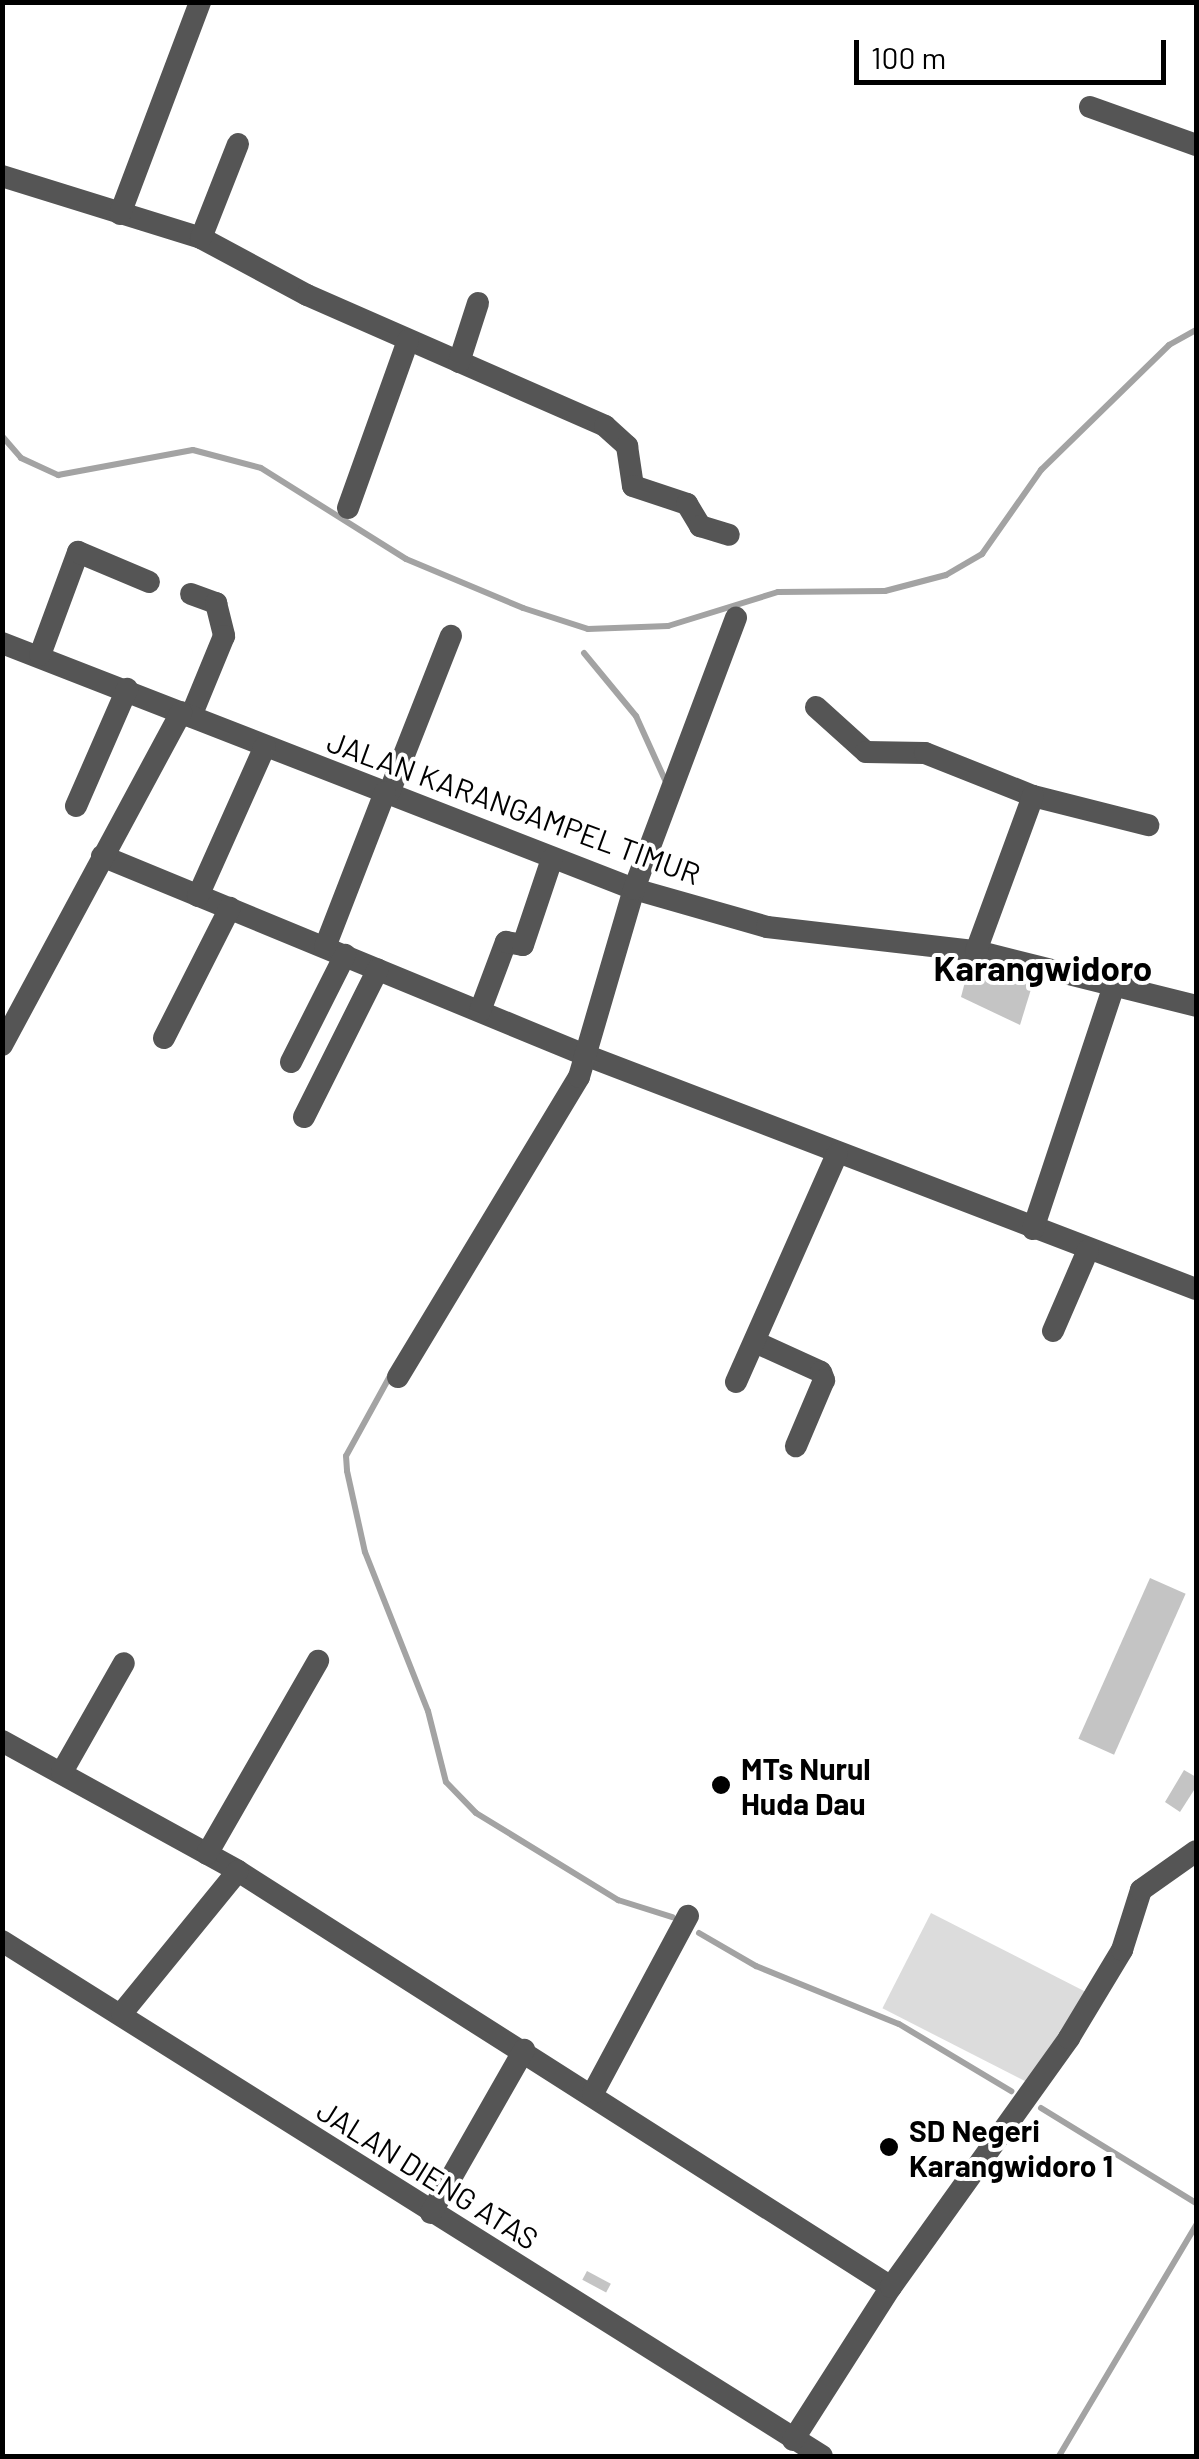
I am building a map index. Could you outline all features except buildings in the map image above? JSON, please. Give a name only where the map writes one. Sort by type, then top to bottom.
[{"type":"street","points":[[120,214],[200,2]]},
{"type":"street","points":[[1090,107],[1196,146]]},
{"type":"street","points":[[201,238],[238,144]]},
{"type":"street","points":[[2,176],[201,238],[408,340],[615,432],[627,446],[632,486],[687,504],[700,526],[729,535]]},
{"type":"street","points":[[459,362],[478,303]]},
{"type":"street","points":[[348,508],[408,340]]},
{"type":"street","points":[[40,655],[78,552],[149,582]]},
{"type":"street","points":[[2,1045],[102,856],[186,714],[224,636],[216,603],[191,594]]},
{"type":"street","points":[[398,1377],[544,1142],[585,1054],[634,889],[736,618]]},
{"type":"street","points":[[291,1062],[335,951],[387,793],[450,636]]},
{"type":"street","name":"JALAN KARANGAMPEL TIMUR","points":[[2,643],[634,889],[767,927],[976,951],[1196,1006]]},
{"type":"street","points":[[76,806],[127,690]]},
{"type":"street","points":[[816,707],[866,752],[925,753],[1033,796],[1148,825]]},
{"type":"street","points":[[198,896],[265,746]]},
{"type":"street","points":[[976,951],[1033,796]]},
{"type":"street","points":[[102,856],[837,1154],[1196,1289]]},
{"type":"street","points":[[480,1012],[506,942],[523,945],[552,858]]},
{"type":"street","points":[[164,1038],[230,908]]},
{"type":"street","points":[[304,1117],[378,969]]},
{"type":"street","points":[[1033,1229],[1114,986]]},
{"type":"street","points":[[736,1382],[837,1154]]},
{"type":"street","points":[[1053,1331],[1088,1250]]},
{"type":"street","points":[[755,1342],[821,1372],[824,1380],[796,1446]]},
{"type":"street","points":[[207,1854],[318,1661]]},
{"type":"street","points":[[62,1772],[124,1662]]},
{"type":"street","points":[[2,1741],[238,1871],[593,2093],[891,2287]]},
{"type":"street","points":[[796,2447],[891,2287],[1094,1999],[1122,1950],[1141,1890],[1196,1851]]},
{"type":"street","points":[[122,2013],[238,1871]]},
{"type":"street","points":[[593,2093],[688,1916]]},
{"type":"street","name":"JALAN DIENG ATAS","points":[[2,1941],[122,2013],[796,2447],[822,2456]]},
{"type":"street","points":[[431,2213],[524,2050]]},
{"type":"shaded area","points":[[931,1913],[1086,1992],[1037,2087],[882,2008]]},
{"type":"waterway","points":[[2,436],[21,458],[58,475],[193,450],[261,468],[406,559],[523,608],[588,629],[668,626],[778,592],[885,591],[946,575],[982,554],[1041,470],[1169,345],[1196,330]]},
{"type":"waterway","points":[[584,653],[636,716],[665,780]]},
{"type":"waterway","points":[[390,1376],[346,1456],[347,1471],[365,1552],[428,1711],[446,1782],[476,1813],[618,1900],[672,1917]]},
{"type":"waterway","points":[[699,1933],[756,1966],[899,2024],[1011,2091]]},
{"type":"waterway","points":[[1041,2108],[1196,2203]]},
{"type":"waterway","points":[[1059,2456],[1196,2225]]},
{"type":"place","name":"MTs Nurul Huda Dau","points":[[721,1785]]},
{"type":"place","name":"SD Negeri Karangwidoro 1","points":[[889,2147]]},
{"type":"district","name":"Karangwidoro","points":[[1043,967]]}]
